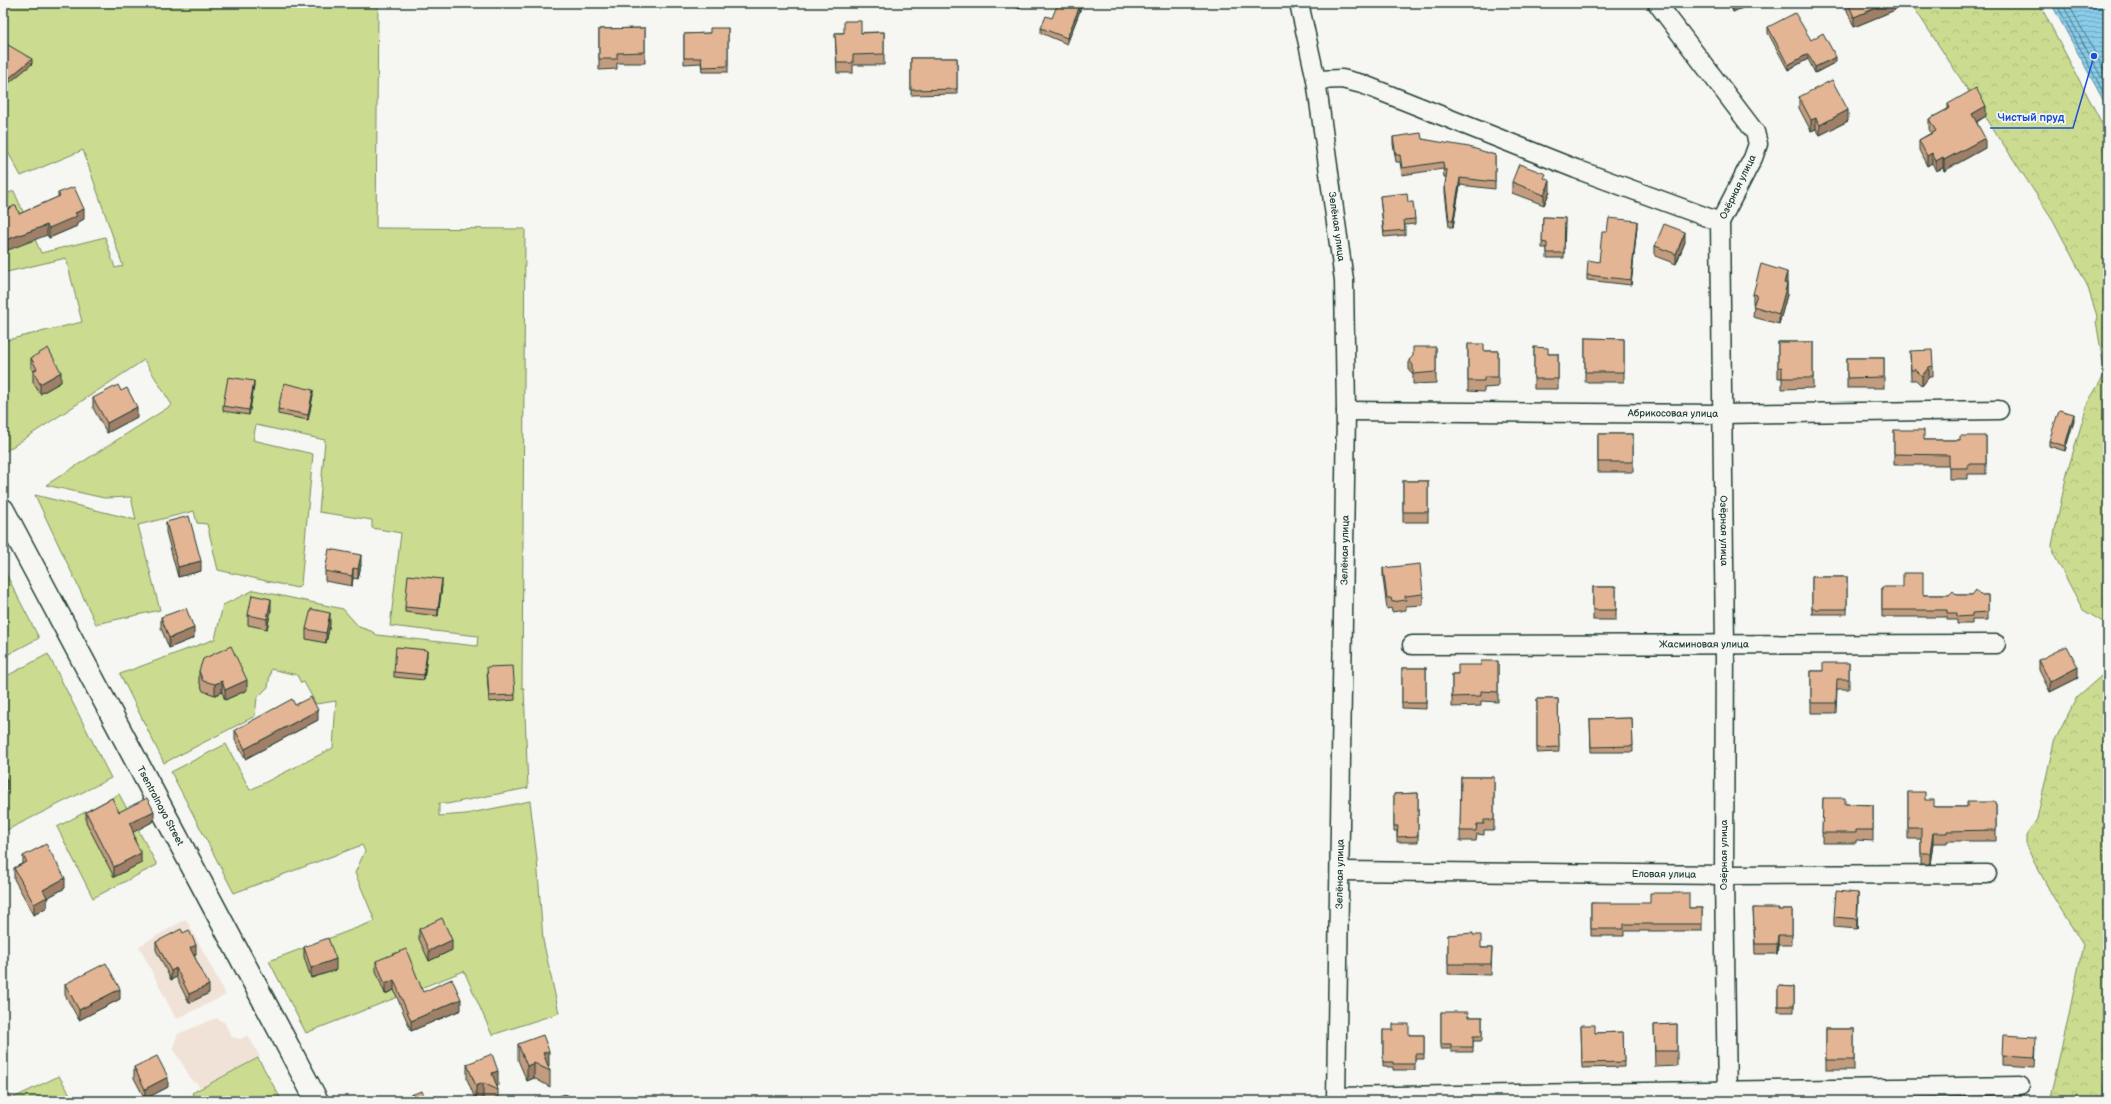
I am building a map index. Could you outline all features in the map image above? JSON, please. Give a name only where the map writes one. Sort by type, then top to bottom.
[{"type":"main road","name":"Tsentralnaya Street","points":[[3,510],[317,1101]]},
{"type":"street","name":"Зелёная улица","points":[[1300,3],[1316,80],[1344,280],[1346,411],[1336,1099]]},
{"type":"street","name":"Озёрная улица","points":[[1657,3],[1755,132],[1758,144],[1753,158],[1720,222],[1721,414],[1725,645],[1724,875],[1727,1096]]},
{"type":"street","points":[[1316,80],[1342,79],[1362,84],[1576,169],[1720,222]]},
{"type":"street","name":"Абрикосовая улица","points":[[1346,411],[1721,414],[1999,410]]},
{"type":"street","name":"Жасминовая улица","points":[[1412,645],[1996,644]]},
{"type":"street","name":"Еловая улица","points":[[1340,871],[1724,875],[1988,874]]},
{"type":"street","points":[[1336,1099],[1727,1096],[2020,1086]]},
{"type":"shaded area","points":[[186,919],[226,995],[176,1019],[139,946]]},
{"type":"shaded area","points":[[216,1018],[224,1022],[232,1037],[240,1039],[248,1035],[260,1057],[200,1088],[197,1083],[193,1082],[174,1050],[174,1044],[178,1034]]},
{"type":"green space","points":[[3,3],[378,3],[376,228],[525,229],[522,688],[524,688],[528,788],[447,804],[439,803],[439,816],[466,814],[530,801],[537,859],[543,940],[559,1013],[492,1035],[464,971],[306,1033],[269,961],[375,921],[355,873],[365,851],[362,845],[234,893],[171,772],[226,744],[250,790],[333,748],[336,701],[316,704],[304,682],[301,683],[297,675],[271,669],[268,687],[257,698],[255,716],[164,763],[120,674],[215,639],[223,605],[254,590],[343,609],[359,627],[371,631],[377,635],[477,646],[478,636],[390,626],[401,533],[372,528],[372,520],[319,512],[325,440],[256,425],[253,440],[313,454],[301,584],[297,588],[218,570],[207,524],[197,523],[194,511],[138,525],[160,610],[96,624],[35,495],[136,520],[131,497],[104,498],[46,485],[172,405],[144,360],[3,453],[3,341],[82,322],[66,258],[3,273],[3,195],[14,191],[41,253],[105,237],[115,268],[123,266],[83,150],[21,176],[3,143]]},
{"type":"green space","points":[[1911,3],[2039,3],[2108,135],[2108,625],[2083,610],[2053,553],[2052,545],[2067,473],[2088,402],[2105,374],[2096,321],[2097,316],[2087,285],[2053,220]]},
{"type":"green space","points":[[3,568],[39,638],[3,657]]},
{"type":"green space","points":[[48,654],[111,778],[3,832],[3,678]]},
{"type":"green space","points":[[2108,670],[2108,1101],[2049,1101],[2083,945],[2052,895],[2026,846],[2026,836],[2037,819],[2054,742],[2077,697]]},
{"type":"green space","points":[[119,794],[157,865],[93,898],[57,827]]},
{"type":"green space","points":[[258,1058],[282,1101],[190,1101],[195,1098],[192,1093]]},
{"type":"green space","points":[[59,1076],[74,1101],[7,1101]]},
{"type":"water","points":[[2051,3],[2108,3],[2108,109]]},
{"type":"building","points":[[1058,3],[1081,3],[1067,38],[1041,28],[1046,16],[1052,18]]},
{"type":"building","points":[[1731,3],[1741,3],[1733,7]]},
{"type":"building","points":[[1848,3],[1888,3],[1854,17]]},
{"type":"building","points":[[1795,13],[1811,40],[1823,33],[1836,57],[1815,67],[1808,54],[1788,65],[1768,27]]},
{"type":"building","points":[[844,21],[861,21],[861,33],[884,32],[884,54],[853,55],[853,63],[837,63],[835,33],[844,33]]},
{"type":"building","points":[[645,28],[645,52],[617,53],[617,59],[599,59],[599,29]]},
{"type":"building","points":[[710,28],[728,28],[728,66],[702,67],[701,58],[684,58],[684,34],[710,33]]},
{"type":"building","points":[[3,42],[32,59],[3,83]]},
{"type":"building","points":[[911,58],[957,58],[957,89],[911,90]]},
{"type":"building","points":[[1832,80],[1848,110],[1820,125],[1816,118],[1811,120],[1799,97]]},
{"type":"building","points":[[1976,88],[1986,106],[1972,114],[1985,138],[1944,160],[1943,157],[1936,161],[1932,153],[1927,156],[1919,140],[1936,131],[1929,119],[1950,108],[1948,104]]},
{"type":"building","points":[[1421,133],[1422,139],[1469,147],[1495,155],[1495,182],[1460,178],[1453,220],[1449,220],[1445,185],[1447,170],[1444,170],[1443,162],[1402,168],[1400,155],[1396,155],[1393,137]]},
{"type":"building","points":[[1519,164],[1546,174],[1544,178],[1550,181],[1544,195],[1512,182]]},
{"type":"building","points":[[74,187],[84,209],[75,213],[77,216],[49,228],[47,225],[3,241],[3,211],[16,205],[19,214],[60,196],[58,193]]},
{"type":"building","points":[[1407,193],[1408,202],[1413,202],[1415,219],[1404,220],[1405,230],[1384,232],[1380,196]]},
{"type":"building","points":[[1543,217],[1565,218],[1564,253],[1547,253],[1547,243],[1542,242]]},
{"type":"building","points":[[1609,218],[1637,221],[1631,280],[1587,275],[1588,260],[1599,262],[1602,232],[1607,232]]},
{"type":"building","points":[[1664,224],[1685,232],[1676,254],[1655,246]]},
{"type":"building","points":[[1761,264],[1787,272],[1784,283],[1787,284],[1779,314],[1753,306],[1757,295],[1753,294]]},
{"type":"building","points":[[1585,338],[1624,339],[1624,372],[1585,372]]},
{"type":"building","points":[[1778,342],[1813,342],[1813,378],[1782,378],[1782,367],[1778,368]]},
{"type":"building","points":[[1468,344],[1484,344],[1484,351],[1498,351],[1498,377],[1484,377],[1484,381],[1468,381]]},
{"type":"building","points":[[1413,347],[1436,347],[1436,372],[1413,374],[1413,365],[1409,360],[1413,356]]},
{"type":"building","points":[[1534,347],[1548,348],[1548,354],[1558,354],[1558,379],[1534,379]]},
{"type":"building","points":[[48,348],[61,372],[40,384],[33,371],[37,369],[31,358]]},
{"type":"building","points":[[1932,350],[1933,366],[1929,367],[1922,376],[1916,370],[1911,370],[1910,351]]},
{"type":"building","points":[[1847,358],[1884,358],[1884,377],[1847,378]]},
{"type":"building","points":[[228,377],[254,381],[249,410],[223,406]]},
{"type":"building","points":[[284,383],[313,390],[308,415],[278,409]]},
{"type":"building","points":[[118,385],[121,391],[127,388],[137,407],[107,423],[93,398]]},
{"type":"building","points":[[2059,410],[2074,414],[2065,446],[2049,441]]},
{"type":"building","points":[[1894,430],[1924,430],[1924,440],[1960,440],[1960,436],[1986,436],[1986,464],[1968,464],[1968,468],[1949,468],[1949,455],[1894,454]]},
{"type":"building","points":[[1598,434],[1633,434],[1633,462],[1598,462]]},
{"type":"building","points":[[1403,481],[1428,481],[1428,512],[1403,512]]},
{"type":"building","points":[[189,516],[201,561],[178,567],[166,522]]},
{"type":"building","points":[[329,549],[361,555],[358,569],[353,568],[352,576],[325,571]]},
{"type":"building","points":[[1420,564],[1423,594],[1405,596],[1406,600],[1392,602],[1391,598],[1387,598],[1383,568]]},
{"type":"building","points":[[1903,573],[1923,573],[1923,595],[1949,595],[1953,591],[1957,595],[1972,595],[1976,590],[1980,595],[1988,595],[1988,612],[1972,613],[1972,616],[1957,617],[1957,613],[1947,613],[1947,610],[1882,610],[1882,587],[1903,587]]},
{"type":"building","points":[[408,575],[442,579],[438,610],[405,607]]},
{"type":"building","points":[[1812,577],[1847,577],[1847,609],[1812,609]]},
{"type":"building","points":[[1593,587],[1616,587],[1616,610],[1593,610]]},
{"type":"building","points":[[252,595],[271,599],[267,619],[248,615]]},
{"type":"building","points":[[186,608],[194,628],[169,638],[161,617]]},
{"type":"building","points":[[311,609],[330,613],[326,633],[306,629]]},
{"type":"building","points":[[231,646],[247,680],[225,690],[222,681],[215,684],[203,681],[199,671],[203,659]]},
{"type":"building","points":[[2067,646],[2078,667],[2050,682],[2039,660]]},
{"type":"building","points":[[396,647],[427,650],[424,675],[394,672]]},
{"type":"building","points":[[1481,661],[1498,661],[1498,692],[1481,691],[1481,696],[1452,697],[1452,674],[1458,674],[1458,665],[1481,665]]},
{"type":"building","points":[[1823,663],[1849,663],[1849,679],[1837,679],[1836,703],[1811,703],[1811,671],[1823,671]]},
{"type":"building","points":[[513,666],[515,695],[489,696],[487,667]]},
{"type":"building","points":[[1402,668],[1426,668],[1426,703],[1402,703]]},
{"type":"building","points":[[311,697],[318,710],[245,749],[235,730],[292,699],[295,705]]},
{"type":"building","points":[[1537,699],[1558,699],[1559,747],[1537,748]]},
{"type":"building","points":[[1632,718],[1633,746],[1591,747],[1590,719]]},
{"type":"building","points":[[3,773],[7,780],[3,782]]},
{"type":"building","points":[[1461,777],[1494,777],[1494,820],[1484,820],[1484,824],[1477,824],[1476,831],[1460,831]]},
{"type":"building","points":[[1908,792],[1925,792],[1925,800],[1934,800],[1934,807],[1967,807],[1967,802],[1996,802],[1996,830],[1947,831],[1947,833],[1933,833],[1930,853],[1921,853],[1921,828],[1908,828]]},
{"type":"building","points":[[1418,793],[1418,836],[1397,837],[1398,826],[1394,826],[1394,794]]},
{"type":"building","points":[[112,798],[119,812],[147,798],[154,811],[130,823],[135,838],[134,839],[141,853],[114,867],[86,812]]},
{"type":"building","points":[[1823,798],[1845,798],[1845,804],[1873,805],[1873,830],[1856,830],[1856,833],[1822,833]]},
{"type":"building","points":[[46,844],[65,878],[43,890],[47,897],[34,904],[14,868],[27,862],[23,856]]},
{"type":"building","points":[[1836,891],[1858,893],[1857,919],[1834,917]]},
{"type":"building","points":[[1650,893],[1689,893],[1689,908],[1702,908],[1702,924],[1624,924],[1624,929],[1591,929],[1591,903],[1650,903]]},
{"type":"building","points":[[1753,908],[1779,908],[1778,910],[1792,910],[1792,935],[1778,935],[1777,944],[1755,944]]},
{"type":"building","points":[[442,918],[452,940],[429,951],[419,929]]},
{"type":"building","points":[[181,929],[183,933],[189,930],[196,945],[190,948],[209,985],[189,994],[176,968],[171,971],[156,942]]},
{"type":"building","points":[[1473,933],[1473,935],[1481,935],[1481,948],[1492,948],[1491,964],[1448,964],[1448,935]]},
{"type":"building","points":[[328,938],[336,959],[311,968],[304,947]]},
{"type":"building","points":[[406,949],[423,992],[452,979],[461,999],[411,1021],[394,980],[385,984],[376,961]]},
{"type":"building","points":[[106,963],[120,989],[79,1010],[65,984]]},
{"type":"building","points":[[1778,986],[1794,987],[1794,1006],[1778,1006]]},
{"type":"building","points":[[1441,1012],[1468,1012],[1468,1017],[1482,1017],[1482,1036],[1473,1036],[1473,1047],[1451,1047],[1451,1044],[1441,1044]]},
{"type":"building","points":[[1393,1024],[1409,1024],[1409,1035],[1424,1035],[1424,1054],[1415,1054],[1415,1064],[1393,1064],[1393,1062],[1383,1062],[1383,1030],[1393,1030]]},
{"type":"building","points":[[1677,1024],[1677,1051],[1655,1051],[1654,1025]]},
{"type":"building","points":[[1581,1025],[1595,1025],[1595,1033],[1623,1032],[1624,1062],[1582,1063]]},
{"type":"building","points":[[1826,1029],[1854,1029],[1854,1060],[1826,1060]]},
{"type":"building","points":[[543,1035],[549,1051],[543,1053],[550,1071],[534,1063],[527,1066],[518,1044]]},
{"type":"building","points":[[2003,1035],[2036,1037],[2035,1057],[2002,1055]]},
{"type":"building","points":[[492,1054],[498,1071],[492,1073],[498,1090],[483,1083],[476,1086],[467,1064]]},
{"type":"building","points":[[157,1056],[168,1077],[145,1089],[134,1067]]},
{"type":"building","points":[[422,1091],[426,1101],[403,1101],[402,1098]]},
{"type":"waterway","points":[[2105,1101],[2108,1070]]},
{"type":"place","name":"Чистый пруд","points":[[2094,56]]}]
